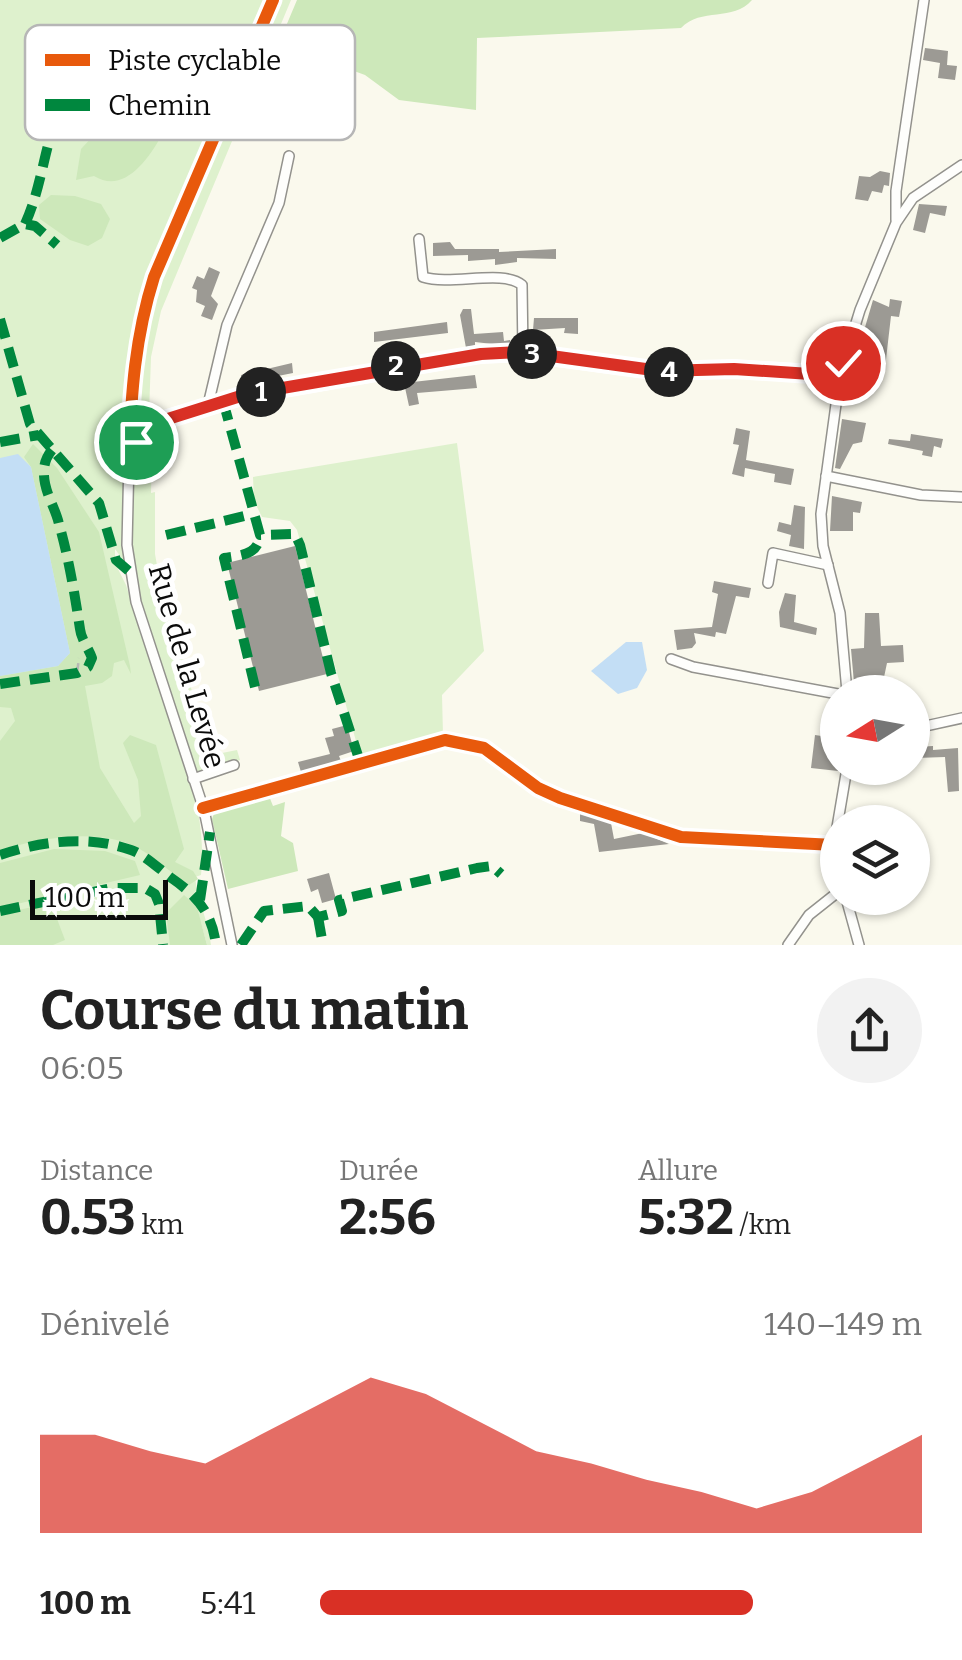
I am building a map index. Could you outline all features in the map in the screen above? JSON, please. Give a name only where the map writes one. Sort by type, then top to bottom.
[{"type":"street","name":"Rue de la Levée","points":[[262,25],[273,0]]},
{"type":"street","points":[[896,223],[924,0]]},
{"type":"street","name":"Rue de la Levée","points":[[213,140],[154,278],[138,335],[131,411],[127,545],[136,602],[203,808],[232,945]]},
{"type":"street","points":[[208,405],[227,325],[278,204],[289,156]]},
{"type":"street","points":[[845,675],[840,614],[821,514],[840,376],[860,310],[896,223],[917,195],[962,165]]},
{"type":"street","points":[[898,184],[903,192],[917,195]]},
{"type":"street","points":[[419,239],[423,277],[441,283],[503,278],[522,285],[522,352]]},
{"type":"street","points":[[131,411],[152,424],[208,405],[445,357],[522,352],[660,371],[734,369],[840,376]]},
{"type":"street","points":[[129,456],[152,424]]},
{"type":"street","points":[[826,476],[921,496],[962,497]]},
{"type":"street","points":[[768,583],[774,553],[828,565]]},
{"type":"street","points":[[671,659],[694,667],[820,691]]},
{"type":"street","points":[[930,725],[962,718]]},
{"type":"street","points":[[203,808],[444,740],[484,748],[538,788],[560,798],[681,837],[820,844]]},
{"type":"street","points":[[194,778],[234,765]]},
{"type":"street","points":[[788,945],[820,906]]},
{"type":"street","points":[[851,915],[859,945]]},
{"type":"path","points":[[76,673],[79,658]]},
{"type":"green space","points":[[0,0],[269,0],[258,25],[25,25],[25,140],[210,140],[142,299],[128,396],[123,560],[115,549],[115,563],[189,768],[202,842],[201,875],[195,877],[211,945],[207,945],[201,923],[202,945],[0,945]]},
{"type":"green space","points":[[276,0],[291,0],[281,25],[265,25]]},
{"type":"green space","points":[[297,0],[752,0],[736,11],[698,18],[681,28],[477,38],[476,110],[399,100],[355,71],[355,25],[286,25]]},
{"type":"green space","points":[[89,140],[159,140],[143,163],[128,176],[112,181],[94,176],[76,180],[81,149]]},
{"type":"green space","points":[[216,140],[232,140],[161,311],[151,357],[149,414],[167,413],[147,421],[134,411],[143,323],[157,276]]},
{"type":"green space","points":[[51,195],[75,196],[101,204],[110,219],[102,238],[88,246],[70,240],[40,219],[39,205]]},
{"type":"green space","points":[[147,432],[152,443],[155,554],[161,588],[201,721],[194,724],[202,757],[237,750],[240,760],[196,775],[154,650],[132,555],[129,510],[133,468]]},
{"type":"green space","points":[[457,443],[484,651],[442,695],[443,735],[361,759],[297,530],[290,521],[262,517],[254,501],[253,477]]},
{"type":"green space","points":[[33,444],[57,468],[99,532],[130,666],[131,674],[124,660],[114,663],[112,676],[102,683],[85,686],[100,768],[134,823],[141,816],[138,780],[123,743],[130,735],[156,745],[184,849],[175,862],[193,871],[198,879],[189,885],[138,848],[106,838],[51,839],[0,850],[0,741],[15,721],[11,708],[0,707],[0,676],[58,666],[70,653],[31,467],[24,457]]},
{"type":"green space","points":[[269,796],[273,806],[285,802],[281,836],[293,843],[298,871],[228,889],[212,819],[215,811]]},
{"type":"green space","points":[[54,849],[105,851],[135,861],[140,875],[0,908],[0,863]]},
{"type":"green space","points":[[184,895],[197,907],[207,945],[170,945],[166,913]]},
{"type":"green space","points":[[51,903],[65,940],[53,945],[0,945],[0,914]]},
{"type":"water","points":[[18,454],[31,467],[70,653],[58,666],[0,676],[0,458]]},
{"type":"water","points":[[626,642],[642,642],[647,670],[637,688],[618,694],[591,671]]},
{"type":"building","points":[[925,48],[948,51],[947,65],[957,66],[955,80],[938,78],[940,63],[923,60]]},
{"type":"building","points":[[880,171],[890,173],[889,186],[884,185],[882,193],[872,191],[868,201],[855,199],[859,176],[870,177]]},
{"type":"building","points":[[919,204],[947,206],[945,216],[930,213],[925,233],[913,230]]},
{"type":"building","points":[[450,242],[455,249],[499,252],[556,249],[556,259],[517,258],[517,262],[495,265],[495,259],[468,261],[468,255],[433,256],[433,243]]},
{"type":"building","points":[[209,267],[220,272],[211,296],[218,304],[212,320],[201,316],[205,306],[196,302],[197,290],[192,288],[197,276],[204,279]]},
{"type":"building","points":[[890,299],[902,301],[899,317],[891,316],[885,368],[872,366],[876,338],[864,336],[857,369],[878,372],[876,383],[872,394],[846,392],[873,300],[889,307]]},
{"type":"building","points":[[463,309],[471,309],[474,334],[503,332],[504,341],[510,340],[510,346],[475,342],[475,347],[466,348],[460,315]]},
{"type":"building","points":[[534,318],[578,318],[578,334],[564,333],[565,328],[533,330]]},
{"type":"building","points":[[447,322],[448,333],[374,342],[374,332]]},
{"type":"building","points":[[292,363],[293,373],[253,381],[254,386],[241,389],[241,375]]},
{"type":"building","points":[[475,375],[477,388],[417,393],[419,404],[409,406],[404,383]]},
{"type":"building","points":[[842,419],[866,423],[862,442],[853,444],[840,469],[835,468]]},
{"type":"building","points":[[736,428],[750,431],[746,460],[794,469],[791,485],[774,482],[775,474],[745,468],[744,477],[732,474],[739,445],[733,444]]},
{"type":"building","points":[[911,434],[943,439],[941,448],[934,446],[932,457],[922,455],[923,451],[888,444],[889,439],[910,441]]},
{"type":"building","points":[[832,496],[862,502],[860,513],[853,512],[853,531],[830,531]]},
{"type":"building","points":[[794,505],[805,507],[804,549],[789,546],[791,535],[777,531],[779,522],[791,525]]},
{"type":"building","points":[[295,546],[327,674],[259,691],[227,563]]},
{"type":"building","points":[[714,581],[751,588],[749,598],[736,596],[726,634],[716,632],[715,637],[694,633],[696,643],[692,648],[677,650],[674,630],[712,627],[718,594],[712,592]]},
{"type":"building","points":[[785,593],[796,595],[794,622],[817,628],[816,635],[780,627],[779,612]]},
{"type":"building","points":[[865,613],[879,613],[881,646],[903,645],[904,662],[887,663],[884,675],[853,675],[851,649],[864,648]]},
{"type":"building","points":[[347,725],[354,751],[339,756],[341,761],[301,772],[298,762],[330,754],[325,738],[334,736],[332,729]]},
{"type":"building","points":[[815,735],[820,736],[820,769],[811,768]]},
{"type":"building","points":[[930,746],[933,750],[958,748],[959,791],[948,792],[945,757],[930,758]]},
{"type":"building","points":[[580,813],[611,823],[614,839],[643,833],[669,844],[599,852],[594,824],[580,821]]},
{"type":"building","points":[[329,873],[336,899],[322,903],[318,889],[311,892],[307,879]]},
{"type":"marked path","points":[[25,224],[49,140]]},
{"type":"marked path","points":[[0,238],[25,224],[35,226],[57,245]]},
{"type":"marked path","points":[[0,319],[30,424],[99,503],[116,560],[130,572]]},
{"type":"marked path","points":[[223,401],[260,535],[295,534],[300,545],[331,673],[361,765]]},
{"type":"marked path","points":[[0,442],[39,435]]},
{"type":"marked path","points":[[0,684],[77,673],[88,667],[92,658],[81,633],[66,551],[45,485],[45,465],[52,450]]},
{"type":"marked path","points":[[166,535],[253,514]]},
{"type":"marked path","points":[[255,687],[224,558],[252,551],[260,535]]},
{"type":"marked path","points":[[200,900],[210,832]]},
{"type":"marked path","points":[[0,855],[32,846],[82,841],[131,850],[195,898],[207,914],[216,945]]},
{"type":"marked path","points":[[241,945],[264,911],[308,906],[318,917],[342,911],[339,900],[477,868],[492,866],[501,874]]},
{"type":"marked path","points":[[0,911],[112,888],[145,888],[155,894],[159,904],[163,945]]},
{"type":"marked path","points":[[318,917],[323,945]]},
{"type":"cycle path","points":[[262,25],[273,0]]},
{"type":"cycle path","points":[[129,456],[142,322],[154,277],[213,140]]},
{"type":"cycle path","points":[[152,423],[247,395],[481,354],[523,353],[660,371],[734,369],[840,375]]},
{"type":"cycle path","points":[[203,808],[445,740],[484,748],[538,788],[560,798],[681,837],[820,844]]},
{"type":"route","points":[[136,442],[152,424],[174,414],[247,394],[445,357],[522,352],[660,371],[734,369],[840,376],[843,363]]}]
